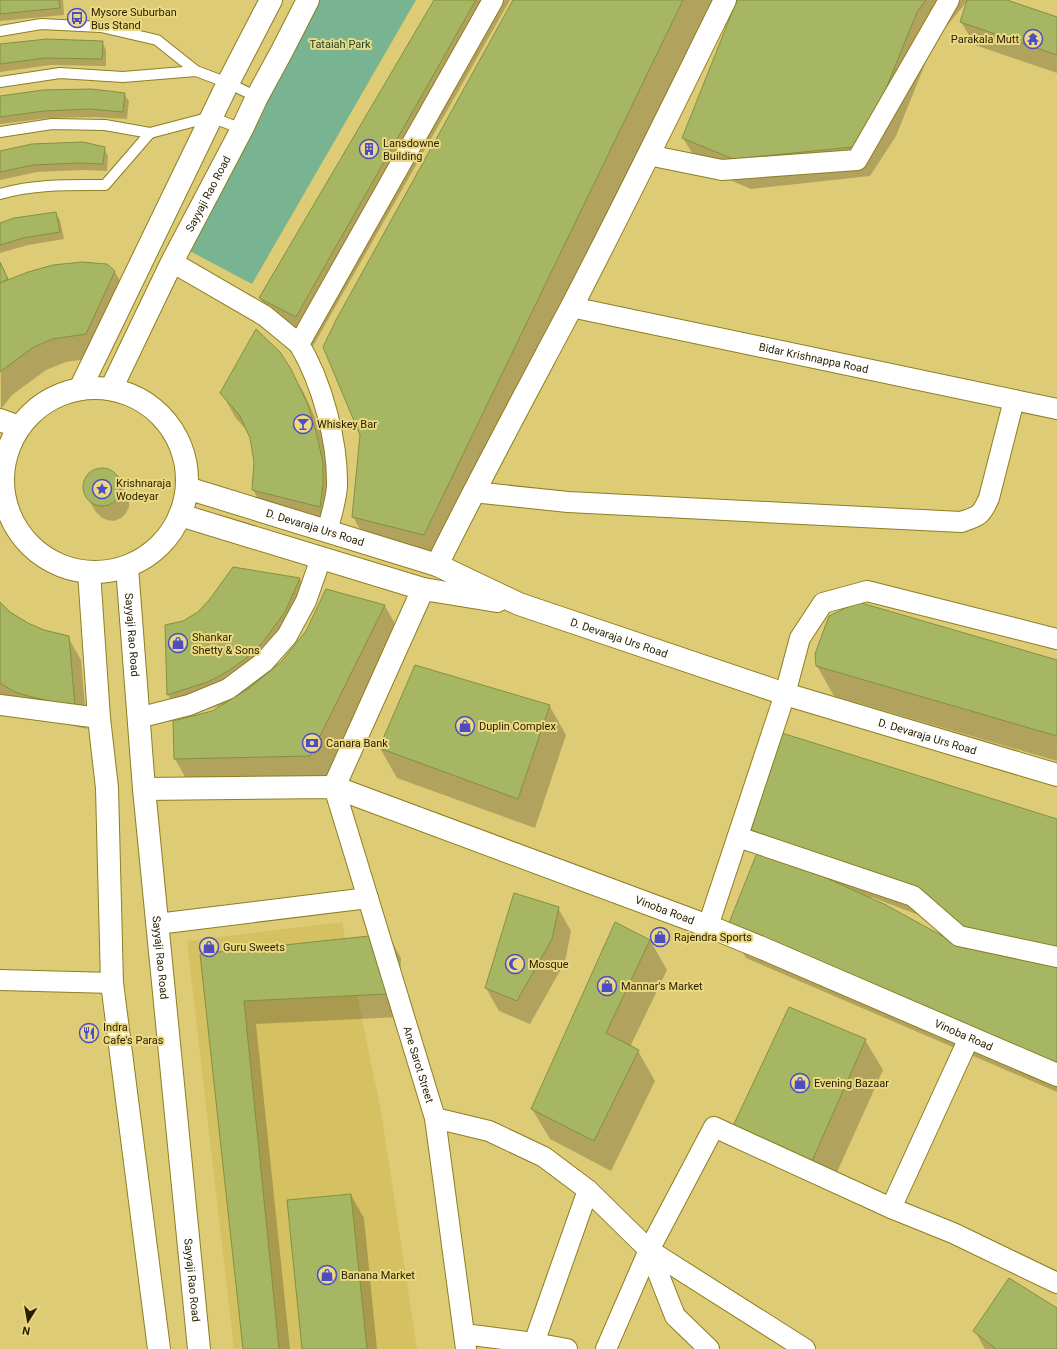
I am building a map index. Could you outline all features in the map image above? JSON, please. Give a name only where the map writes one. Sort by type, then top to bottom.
[{"type":"street","points":[[80,389],[211,117],[271,0]]},
{"type":"street","name":"Sayyaji Rao Road","points":[[111,389],[172,262],[308,0]]},
{"type":"street","points":[[299,344],[493,0]]},
{"type":"street","points":[[437,565],[473,492],[571,307],[725,0]]},
{"type":"street","points":[[648,155],[722,170],[857,160],[949,0]]},
{"type":"street","points":[[172,262],[265,316],[299,344],[306,356],[324,404],[335,445],[337,487],[327,531]]},
{"type":"street","name":"Bidar Krishnappa Road","points":[[571,307],[1014,400],[1056,404]]},
{"type":"street","points":[[80,389],[111,389],[137,398],[159,414],[175,435],[185,461],[187,488],[180,515],[167,537],[149,555],[127,567],[108,572],[89,572],[62,566],[38,553],[18,532],[6,508],[2,481],[3,452],[9,424],[56,396],[80,389]]},
{"type":"street","points":[[473,492],[568,502],[961,522],[976,517],[984,510],[989,498],[1014,400]]},
{"type":"street","name":"D. Devaraja Urs Road","points":[[187,488],[437,565],[519,604],[785,694],[1057,775]]},
{"type":"street","points":[[180,515],[422,590],[519,604]]},
{"type":"street","points":[[138,718],[189,705],[228,689],[264,662],[287,636],[306,601],[321,558]]},
{"type":"street","name":"Sayyaji Rao Road","points":[[127,567],[144,789],[199,1349]]},
{"type":"street","points":[[89,572],[99,718],[107,788],[112,983],[159,1349]]},
{"type":"street","points":[[144,789],[334,787],[422,590]]},
{"type":"street","points":[[708,926],[785,694],[800,638],[823,604],[867,591],[1057,639]]},
{"type":"street","points":[[0,706],[99,718]]},
{"type":"street","name":"Ane Sarot Street","points":[[334,787],[435,1118],[465,1342]]},
{"type":"street","name":"Vinoba Road","points":[[334,787],[708,926],[1057,1076]]},
{"type":"street","points":[[738,837],[912,896],[959,936],[1057,957]]},
{"type":"street","points":[[157,924],[368,898]]},
{"type":"street","points":[[0,980],[112,983]]},
{"type":"street","points":[[891,1208],[969,1038]]},
{"type":"street","points":[[435,1118],[489,1132],[544,1157],[588,1190],[649,1250],[805,1349]]},
{"type":"street","points":[[606,1349],[649,1250],[714,1126],[891,1208],[953,1233],[1057,1283]]},
{"type":"street","points":[[534,1343],[588,1190]]},
{"type":"street","points":[[649,1250],[675,1316],[710,1349]]},
{"type":"street","points":[[465,1342],[534,1343],[567,1349]]},
{"type":"lane","points":[[0,31],[41,24],[101,27],[157,40],[196,71],[228,83],[257,97]]},
{"type":"lane","points":[[0,82],[60,73],[123,77],[196,71]]},
{"type":"lane","points":[[0,132],[52,124],[105,125],[150,133],[211,117],[242,129]]},
{"type":"lane","points":[[0,194],[54,184],[105,185],[150,133]]},
{"type":"shaded area","points":[[342,922],[381,1111],[417,1349],[234,1349],[187,941]]},
{"type":"green space","name":"Tataiah Park","points":[[313,0],[416,0],[252,284],[188,250]]},
{"type":"building","points":[[0,0],[59,0],[60,8],[0,14]]},
{"type":"building","name":"Lansdowne Building","points":[[434,0],[476,0],[296,317],[259,298]]},
{"type":"building","points":[[513,0],[683,0],[424,535],[352,517],[360,435],[323,347],[336,320]]},
{"type":"building","points":[[737,0],[926,0],[917,12],[879,106],[853,147],[733,159],[682,138]]},
{"type":"building","name":"Parakala Mutt","points":[[967,0],[1007,0],[1057,17],[1057,55],[960,22]]},
{"type":"building","points":[[47,39],[103,41],[102,59],[45,58],[0,64],[0,44]]},
{"type":"building","points":[[92,89],[125,93],[123,112],[90,109],[44,111],[0,117],[0,96],[43,90]]},
{"type":"building","points":[[83,142],[105,147],[103,164],[78,163],[33,165],[0,172],[0,151],[32,144]]},
{"type":"building","points":[[56,212],[60,232],[23,238],[0,245],[0,223],[14,218]]},
{"type":"building","points":[[0,262],[8,279],[0,283]]},
{"type":"building","points":[[82,262],[107,264],[115,271],[86,334],[52,339],[32,348],[0,372],[0,283],[28,272],[53,265]]},
{"type":"building","points":[[256,329],[280,352],[291,369],[308,405],[317,435],[323,463],[323,485],[320,507],[252,490],[254,462],[250,438],[240,416],[220,393]]},
{"type":"building","points":[[102,468],[112,471],[118,477],[121,487],[118,497],[112,503],[102,506],[92,503],[86,497],[83,487],[86,477],[92,471]]},
{"type":"building","points":[[233,567],[300,578],[285,612],[263,642],[245,659],[228,671],[208,682],[167,695],[165,625],[183,621],[198,612],[210,599]]},
{"type":"building","points":[[326,589],[385,605],[310,756],[174,759],[173,721],[212,711],[248,689],[281,662],[306,631]]},
{"type":"building","points":[[0,602],[10,612],[28,623],[44,630],[69,636],[75,707],[15,692],[0,683]]},
{"type":"building","points":[[858,602],[1057,660],[1057,736],[816,666],[815,654],[829,616]]},
{"type":"building","name":"Duplin Complex","points":[[415,665],[550,705],[518,799],[379,748]]},
{"type":"building","points":[[782,733],[1057,819],[1057,949],[964,929],[922,893],[751,830]]},
{"type":"building","points":[[757,853],[800,866],[886,905],[964,948],[995,951],[1057,965],[1057,1071],[727,928]]},
{"type":"building","name":"Mosque","points":[[514,893],[559,907],[552,939],[517,1001],[485,988]]},
{"type":"building","name":"Mannar's Market","points":[[615,922],[650,940],[606,1033],[639,1050],[594,1141],[531,1109]]},
{"type":"building","points":[[388,934],[387,994],[244,1001],[279,1349],[243,1349],[200,954]]},
{"type":"building","name":"Evening Bazaar","points":[[789,1007],[866,1039],[812,1161],[733,1126]]},
{"type":"building","name":"Banana Market","points":[[351,1194],[367,1349],[302,1349],[287,1200]]},
{"type":"building","points":[[1009,1278],[1057,1308],[1057,1349],[994,1349],[995,1348],[973,1331]]},
{"type":"place","name":"Mysore Suburban Bus Stand","points":[[77,18]]},
{"type":"place","name":"Parakala Mutt","points":[[1033,39]]},
{"type":"place","name":"Lansdowne Building","points":[[369,149]]},
{"type":"place","name":"Whiskey Bar","points":[[303,424]]},
{"type":"place","name":"Krishnaraja Wodeyar","points":[[102,489]]},
{"type":"place","name":"Shankar Shetty & Sons","points":[[178,643]]},
{"type":"place","name":"Duplin Complex","points":[[465,726]]},
{"type":"place","name":"Canara Bank","points":[[312,743]]},
{"type":"place","name":"Rajendra Sports","points":[[660,937]]},
{"type":"place","name":"Guru Sweets","points":[[209,947]]},
{"type":"place","name":"Mosque","points":[[515,964]]},
{"type":"place","name":"Mannar's Market","points":[[607,986]]},
{"type":"place","name":"Indra Cafe's Paras","points":[[89,1033]]},
{"type":"place","name":"Evening Bazaar","points":[[800,1083]]},
{"type":"place","name":"Banana Market","points":[[327,1275]]}]
